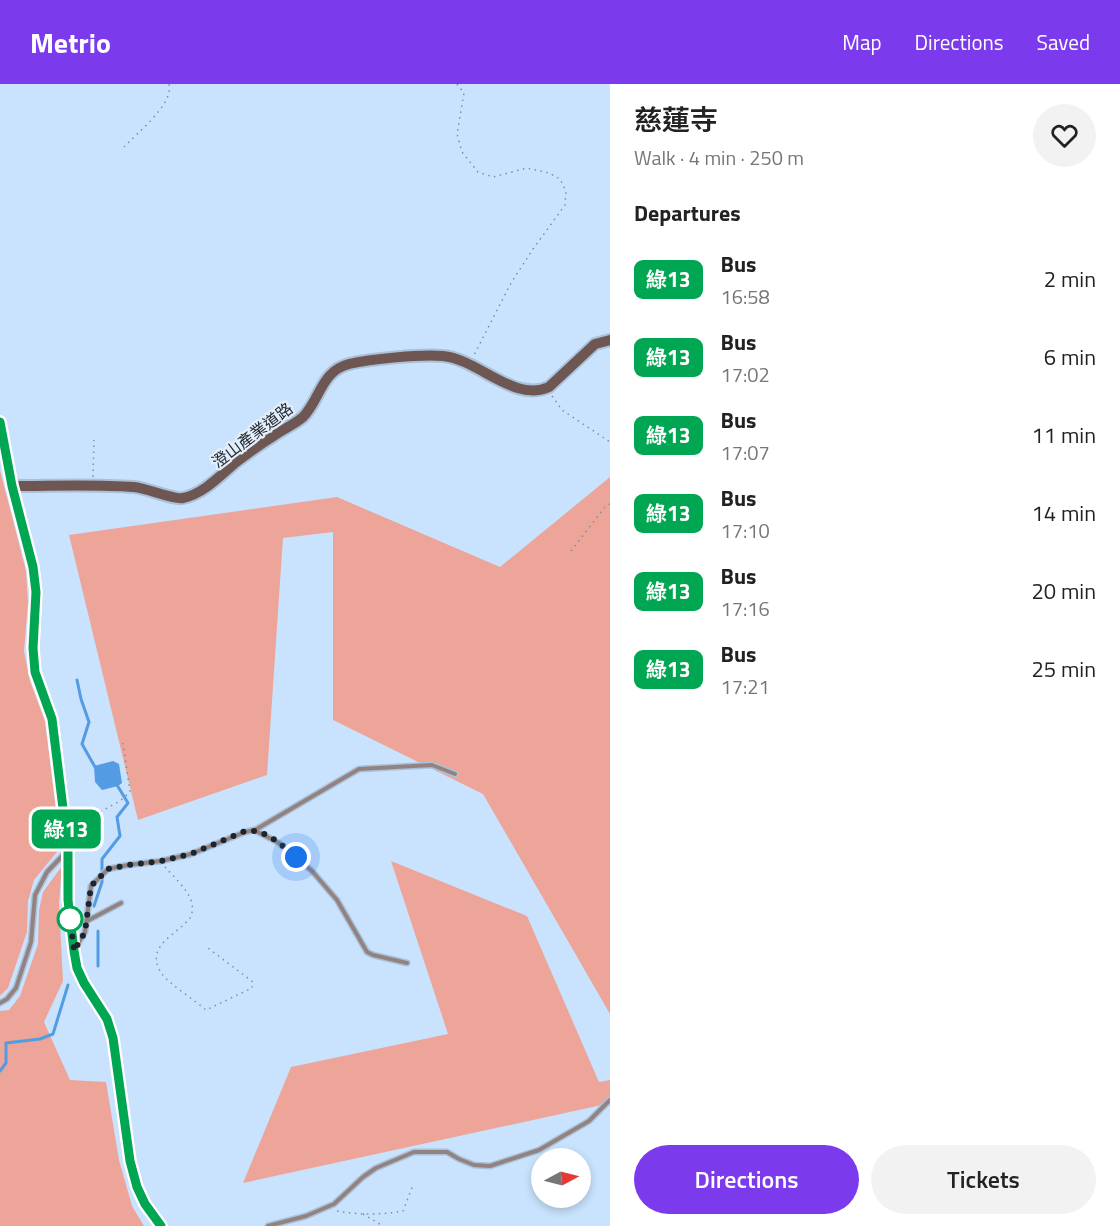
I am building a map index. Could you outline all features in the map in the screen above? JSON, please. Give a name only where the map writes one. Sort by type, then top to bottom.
[{"type":"street","points":[[549,387],[595,344],[610,340]]},
{"type":"street","name":"澄山產業道路","points":[[12,486],[136,487],[181,499],[199,492],[274,435],[303,417],[326,380],[336,369],[348,364],[392,358],[445,356],[469,364],[528,391],[549,387]]},
{"type":"street","points":[[0,422],[12,486],[33,567],[36,592],[33,648],[35,672],[52,719],[68,849],[68,900],[77,968],[107,1019],[113,1038],[130,1161],[137,1187],[160,1226]]},
{"type":"lane","points":[[74,951],[85,932],[91,886],[108,869],[191,854],[245,831],[254,830],[359,769],[432,765],[455,774]]},
{"type":"lane","points":[[254,830],[279,843],[312,871],[337,900],[367,952],[407,963]]},
{"type":"lane","points":[[0,1003],[8,999],[16,988],[31,942],[35,895],[47,872],[68,849]]},
{"type":"lane","points":[[87,921],[121,903]]},
{"type":"lane","points":[[268,1226],[306,1216],[325,1208],[334,1203],[363,1176],[414,1152],[447,1152],[459,1160],[474,1165],[490,1166],[539,1150],[589,1121],[610,1100]]},
{"type":"path","points":[[124,147],[165,103],[170,89],[169,84]]},
{"type":"path","points":[[457,84],[464,93],[457,134],[462,152],[478,172],[493,177],[527,168],[549,173],[560,179],[566,191],[565,206],[532,249],[511,283],[469,364]]},
{"type":"path","points":[[549,387],[562,410],[610,442]]},
{"type":"path","points":[[93,487],[94,440]]},
{"type":"path","points":[[571,551],[605,507],[610,504]]},
{"type":"path","points":[[68,849],[100,812],[120,801],[130,792],[123,743]]},
{"type":"path","points":[[161,861],[191,898],[193,910],[191,918],[167,937],[160,947],[157,954],[158,965],[163,976],[206,1010],[252,988],[253,982],[208,948]]},
{"type":"path","points":[[325,1208],[351,1214],[387,1214],[403,1211],[413,1185]]},
{"type":"path","points":[[362,1214],[383,1226]]},
{"type":"shaded area","points":[[0,470],[26,571],[28,603],[24,651],[30,681],[45,721],[61,847],[34,880],[28,901],[27,932],[8,988],[0,996]]},
{"type":"shaded area","points":[[610,477],[610,1014],[483,794],[333,720],[333,532],[283,538],[267,775],[138,820],[69,535],[337,497],[500,567]]},
{"type":"shaded area","points":[[391,861],[527,916],[599,1082],[610,1080],[610,1105],[243,1183],[291,1067],[448,1034]]},
{"type":"shaded area","points":[[62,866],[59,903],[63,981],[44,1022],[70,1080],[106,1082],[119,1160],[132,1206],[144,1226],[0,1226],[0,1011],[9,1010],[20,996],[38,944],[39,910],[43,892]]},
{"type":"water","points":[[113,761],[119,764],[122,783],[102,790],[95,782],[94,766]]},
{"type":"waterway","points":[[77,680],[89,722],[82,744],[95,767]]},
{"type":"waterway","points":[[94,906],[102,882],[102,859],[120,836],[117,817],[128,803],[117,785]]},
{"type":"waterway","points":[[98,931],[98,966]]},
{"type":"waterway","points":[[0,1071],[6,1063],[6,1043],[40,1039],[53,1034],[68,985]]},
{"type":"bus line","name":"綠13","points":[[0,422],[12,486],[33,567],[36,592],[33,648],[35,672],[52,719],[65,818],[68,849],[68,900],[77,968],[107,1019],[113,1038],[130,1161],[137,1187],[145,1204],[161,1226]]},
{"type":"route","points":[[70,919],[70,917],[74,951],[85,932],[91,886],[108,869],[191,854],[245,831],[254,830],[279,843],[296,857]]}]
